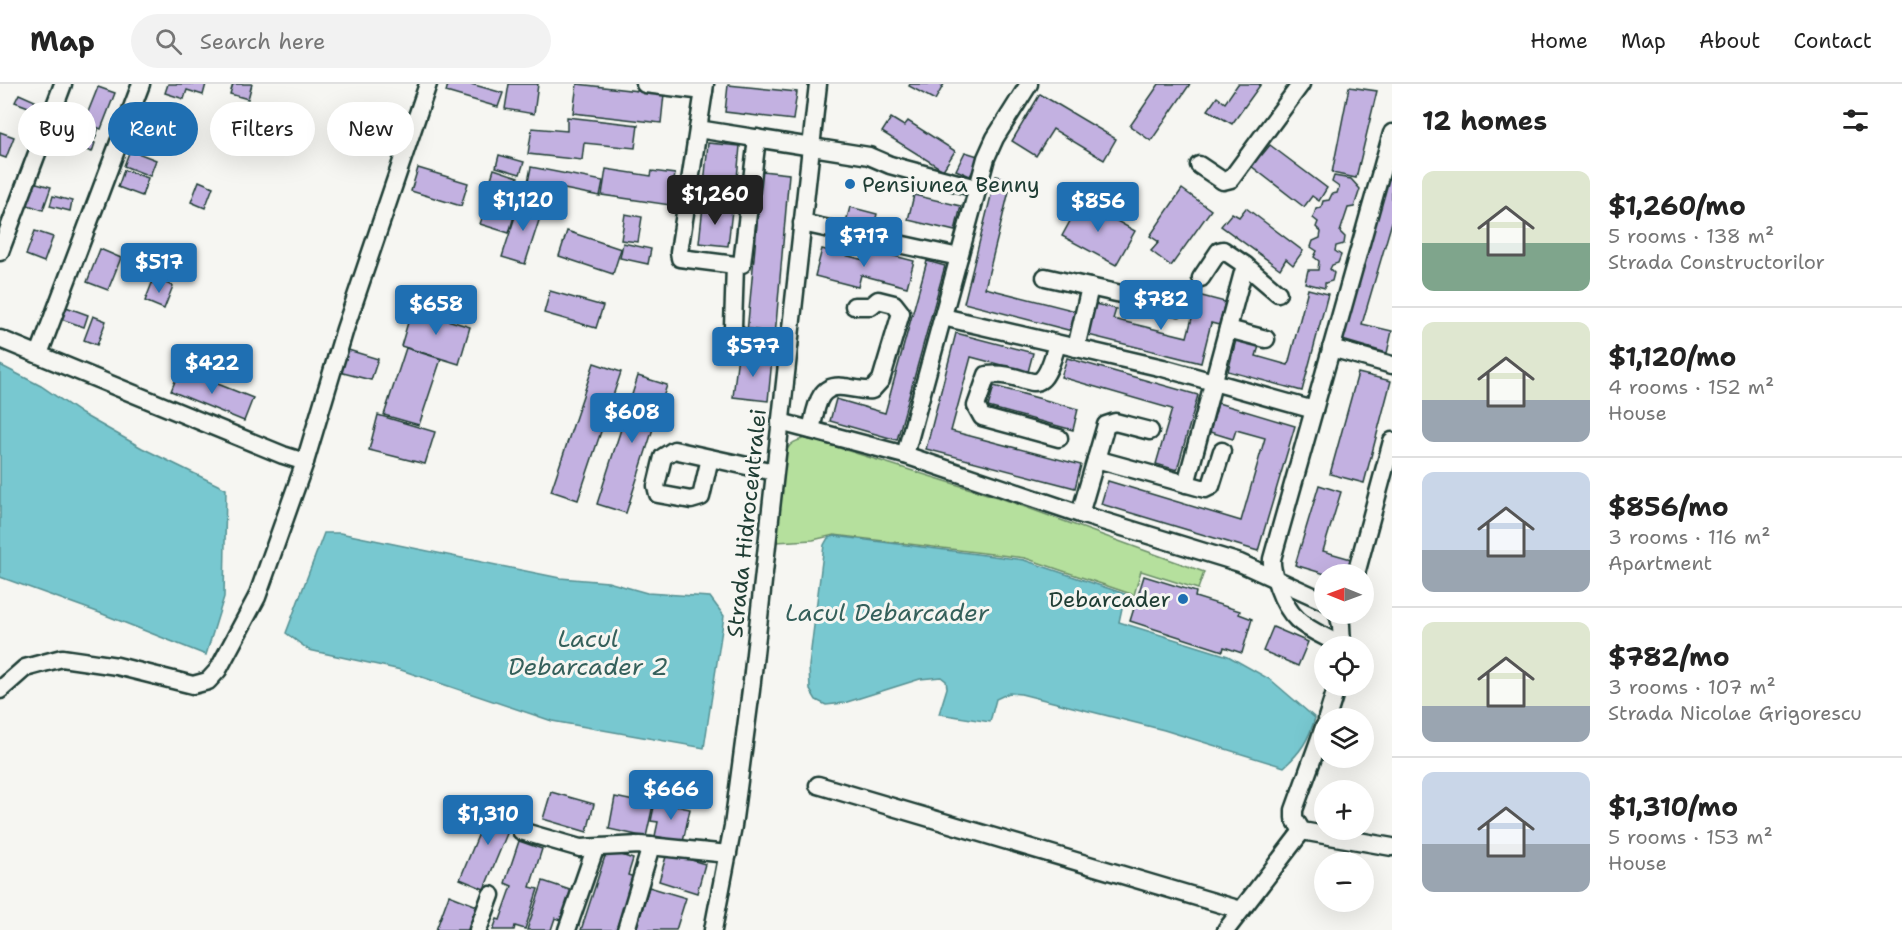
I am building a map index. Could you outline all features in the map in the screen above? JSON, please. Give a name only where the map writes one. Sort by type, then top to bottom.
[{"type":"street","points":[[0,252],[63,84]]},
{"type":"street","points":[[39,354],[141,84]]},
{"type":"street","points":[[0,690],[25,668],[62,658],[117,666],[193,685],[208,681],[218,670],[257,597],[305,462],[345,329],[428,84]]},
{"type":"street","points":[[645,84],[704,88],[679,252],[681,258],[742,264],[757,138]]},
{"type":"street","name":"Strada Hidrocentralei","points":[[713,930],[728,854],[749,702],[818,84]]},
{"type":"street","points":[[905,455],[976,188],[995,138],[1029,84]]},
{"type":"street","points":[[1199,165],[1223,181],[1231,179],[1301,84]]},
{"type":"street","points":[[698,129],[869,156],[890,165],[976,188]]},
{"type":"street","points":[[1324,636],[1297,621],[1289,612],[1271,568],[1272,559],[1392,133]]},
{"type":"street","points":[[802,223],[959,257]]},
{"type":"street","points":[[1201,278],[1219,251],[1223,249],[1278,293]]},
{"type":"street","points":[[735,265],[733,327],[735,333],[741,337],[789,346]]},
{"type":"street","points":[[1185,484],[1245,265]]},
{"type":"street","points":[[1045,277],[1179,307]]},
{"type":"street","points":[[1076,348],[1090,287]]},
{"type":"street","points":[[811,430],[820,398],[828,388],[836,386],[872,390],[881,380],[900,313],[894,304],[878,300],[871,306],[854,306]]},
{"type":"street","points":[[943,317],[1213,381],[1314,410]]},
{"type":"street","points":[[1228,329],[1266,339]]},
{"type":"street","points":[[0,339],[305,462]]},
{"type":"street","points":[[1057,344],[1051,366],[1046,377],[1041,381],[1033,382],[1003,375],[987,375],[976,406],[982,417],[1059,438]]},
{"type":"street","points":[[1331,348],[1392,365]]},
{"type":"street","points":[[780,422],[905,455],[1080,514],[1240,563],[1314,597]]},
{"type":"street","points":[[1080,514],[1106,425],[1115,422],[1150,431]]},
{"type":"street","points":[[1096,459],[1185,484],[1209,488],[1222,451]]},
{"type":"street","points":[[1359,564],[1391,451]]},
{"type":"street","points":[[710,458],[774,472]]},
{"type":"street","points":[[1314,755],[1294,810],[1294,818],[1302,831],[1392,847]]},
{"type":"street","points":[[818,784],[1241,910]]},
{"type":"street","points":[[521,831],[580,848],[595,849],[609,845],[651,846],[728,854]]},
{"type":"street","points":[[1226,930],[1302,831]]},
{"type":"street","points":[[626,930],[651,846]]},
{"type":"street","points":[[567,930],[595,849]]},
{"type":"street","points":[[478,930],[491,895]]},
{"type":"green space","points":[[807,438],[1003,499],[1204,572],[1198,589],[1141,571],[1134,595],[1025,558],[834,535],[813,540],[776,542],[784,457],[792,444]]},
{"type":"water","points":[[0,365],[41,386],[82,414],[142,448],[226,489],[224,597],[206,655],[0,577]]},
{"type":"water","name":"Lacul Debarcader 2","points":[[324,533],[340,533],[560,578],[608,582],[647,593],[710,597],[724,616],[704,748],[552,721],[401,670],[309,650],[286,633]]},
{"type":"water","name":"Lacul Debarcader","points":[[835,536],[1024,560],[1125,594],[1119,622],[1228,656],[1271,680],[1314,717],[1310,732],[1304,745],[1284,767],[1164,730],[1021,694],[1009,693],[996,699],[990,722],[939,714],[947,688],[946,681],[941,677],[920,679],[844,703],[826,705],[816,700],[810,690],[809,666],[824,545],[828,538]]},
{"type":"building","points":[[168,84],[206,84],[203,95],[187,90],[184,99],[165,93]]},
{"type":"building","points":[[233,84],[252,84],[248,99],[230,94]]},
{"type":"building","points":[[448,84],[471,84],[503,93],[498,107],[446,92]]},
{"type":"building","points":[[509,84],[538,84],[534,114],[505,109]]},
{"type":"building","points":[[577,84],[664,94],[661,123],[573,113]]},
{"type":"building","points":[[910,84],[944,84],[935,100],[909,86]]},
{"type":"building","points":[[1159,84],[1190,84],[1151,141],[1130,126]]},
{"type":"building","points":[[1238,84],[1261,84],[1232,124],[1208,110],[1217,97],[1225,103]]},
{"type":"building","points":[[728,85],[797,92],[793,120],[725,112]]},
{"type":"building","points":[[98,87],[115,93],[112,102],[108,102],[108,111],[101,129],[96,127],[96,102],[92,102]]},
{"type":"building","points":[[1349,87],[1377,91],[1356,178],[1332,173]]},
{"type":"building","points":[[19,94],[35,101],[18,103],[15,102]]},
{"type":"building","points":[[1040,94],[1116,139],[1104,160],[1053,129],[1036,156],[1012,141]]},
{"type":"building","points":[[567,117],[638,125],[635,148],[584,143],[582,160],[528,154],[532,128],[567,131]]},
{"type":"building","points":[[891,118],[904,126],[908,121],[955,151],[943,170],[882,132]]},
{"type":"building","points":[[0,132],[14,137],[6,158],[0,156]]},
{"type":"building","points":[[708,143],[740,146],[736,189],[704,185]]},
{"type":"building","points":[[1270,145],[1327,188],[1319,201],[1312,196],[1304,207],[1246,162],[1256,149],[1262,155]]},
{"type":"building","points":[[965,152],[981,157],[970,176],[956,170]]},
{"type":"building","points":[[1392,152],[1392,222],[1362,324],[1392,331],[1387,353],[1339,339]]},
{"type":"building","points":[[499,155],[524,162],[520,174],[496,167]]},
{"type":"building","points":[[128,156],[146,156],[156,160],[150,176],[124,166]]},
{"type":"building","points":[[531,167],[603,181],[600,196],[528,182]]},
{"type":"building","points":[[418,168],[468,183],[461,206],[411,191]]},
{"type":"building","points":[[494,169],[518,177],[508,208],[484,201]]},
{"type":"building","points":[[606,169],[651,176],[652,171],[675,174],[670,205],[602,195]]},
{"type":"building","points":[[124,170],[148,178],[142,196],[118,187]]},
{"type":"building","points":[[762,171],[789,174],[775,336],[747,333]]},
{"type":"building","points":[[996,176],[1012,179],[985,288],[1076,311],[1072,331],[964,303]]},
{"type":"building","points":[[1334,176],[1351,179],[1360,189],[1354,207],[1348,208],[1340,232],[1345,237],[1344,244],[1336,246],[1335,251],[1341,255],[1338,263],[1332,265],[1330,269],[1334,273],[1332,281],[1325,283],[1325,288],[1305,283],[1308,270],[1318,270],[1319,261],[1314,257],[1317,251],[1311,247],[1313,241],[1320,238],[1321,232],[1316,227],[1318,222],[1313,218],[1316,209],[1321,208],[1323,201],[1329,200],[1332,194],[1337,193],[1339,187],[1332,182]]},
{"type":"building","points":[[199,181],[213,187],[205,208],[191,202]]},
{"type":"building","points":[[33,182],[51,187],[43,210],[25,204]]},
{"type":"building","points":[[1182,189],[1211,210],[1171,266],[1151,251],[1159,242],[1150,236]]},
{"type":"building","points":[[914,195],[961,206],[955,231],[908,220]]},
{"type":"building","points":[[53,196],[72,201],[70,211],[50,206]]},
{"type":"building","points":[[520,201],[543,208],[525,264],[502,257]]},
{"type":"building","points":[[1081,201],[1135,231],[1116,265],[1062,236]]},
{"type":"building","points":[[487,204],[515,213],[509,233],[480,224]]},
{"type":"building","points":[[703,206],[732,210],[728,246],[699,243]]},
{"type":"building","points":[[850,207],[877,214],[873,229],[846,222]]},
{"type":"building","points":[[1246,208],[1303,251],[1293,265],[1286,259],[1280,269],[1221,226],[1232,213],[1239,217]]},
{"type":"building","points":[[625,214],[642,217],[638,242],[621,240]]},
{"type":"building","points":[[35,231],[53,237],[44,262],[26,255]]},
{"type":"building","points":[[567,231],[621,249],[613,274],[559,256]]},
{"type":"building","points":[[623,243],[651,249],[648,264],[620,258]]},
{"type":"building","points":[[100,249],[121,258],[108,290],[87,282]]},
{"type":"building","points":[[822,249],[864,260],[867,249],[914,261],[907,287],[861,275],[858,287],[815,276]]},
{"type":"building","points":[[927,261],[945,266],[897,440],[830,421],[836,399],[885,413]]},
{"type":"building","points":[[154,278],[173,286],[164,309],[145,301]]},
{"type":"building","points":[[1308,289],[1328,294],[1302,391],[1228,371],[1236,340],[1259,346],[1256,356],[1288,365]]},
{"type":"building","points":[[550,291],[603,306],[596,328],[544,313]]},
{"type":"building","points":[[1198,295],[1225,302],[1219,325],[1211,323],[1201,363],[1088,335],[1095,304],[1116,309],[1113,319],[1187,337]]},
{"type":"building","points":[[66,307],[88,315],[84,327],[61,319]]},
{"type":"building","points":[[412,309],[470,327],[459,364],[401,346]]},
{"type":"building","points":[[93,316],[106,321],[97,345],[84,340]]},
{"type":"building","points":[[956,333],[1033,353],[1028,372],[971,357],[951,431],[1081,465],[1075,488],[926,449]]},
{"type":"building","points":[[406,348],[441,359],[419,425],[384,415]]},
{"type":"building","points":[[345,349],[378,359],[371,380],[339,372]]},
{"type":"building","points":[[738,355],[772,359],[768,401],[733,397]]},
{"type":"building","points":[[1067,358],[1198,395],[1177,470],[1156,464],[1172,409],[1061,377]]},
{"type":"building","points":[[594,363],[621,372],[578,500],[551,491]]},
{"type":"building","points":[[180,369],[253,398],[244,421],[171,391]]},
{"type":"building","points":[[1358,373],[1391,381],[1364,483],[1330,474]]},
{"type":"building","points":[[638,376],[667,385],[626,513],[597,504]]},
{"type":"building","points":[[994,386],[1078,409],[1073,430],[988,407]]},
{"type":"building","points":[[1218,403],[1295,426],[1258,551],[1101,504],[1108,481],[1241,521],[1265,438],[1236,430],[1233,439],[1210,432]]},
{"type":"building","points":[[378,415],[435,432],[425,464],[369,450]]},
{"type":"building","points":[[1319,485],[1341,492],[1323,551],[1351,559],[1349,564],[1314,564],[1314,571],[1295,565]]},
{"type":"building","points":[[1144,576],[1196,592],[1195,597],[1240,611],[1239,614],[1252,619],[1242,653],[1224,647],[1223,651],[1130,621]]},
{"type":"building","points":[[1273,627],[1308,642],[1298,666],[1263,651]]},
{"type":"building","points":[[684,778],[708,778],[708,793],[684,793]]},
{"type":"building","points":[[551,792],[594,804],[587,832],[543,819]]},
{"type":"building","points":[[615,797],[653,805],[646,837],[609,829]]},
{"type":"building","points":[[492,802],[516,812],[484,889],[460,879]]},
{"type":"building","points":[[655,802],[690,809],[683,842],[655,836],[658,822],[651,821]]},
{"type":"building","points":[[519,841],[542,849],[530,887],[538,889],[525,929],[515,926],[514,930],[493,930],[497,919],[500,920],[512,886],[505,883]]},
{"type":"building","points":[[607,850],[633,859],[628,875],[634,877],[616,930],[581,930]]},
{"type":"building","points":[[667,853],[705,864],[697,893],[659,881]]},
{"type":"building","points":[[543,881],[573,891],[563,921],[555,918],[551,930],[527,930]]},
{"type":"building","points":[[649,887],[686,898],[676,930],[636,930]]},
{"type":"building","points":[[449,895],[477,906],[468,930],[436,930]]},
{"type":"place","name":"Pensiunea Benny","points":[[850,184]]},
{"type":"place","name":"Debarcader","points":[[1183,599]]}]
